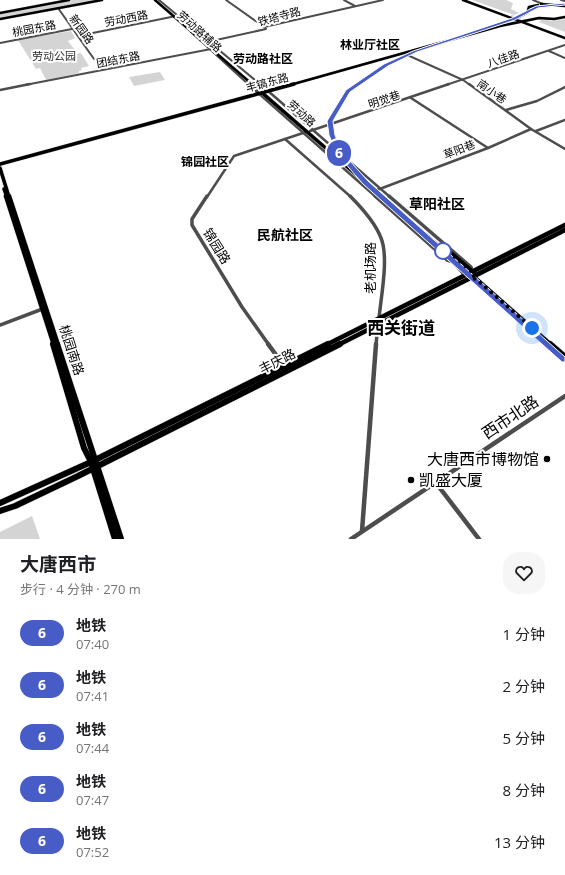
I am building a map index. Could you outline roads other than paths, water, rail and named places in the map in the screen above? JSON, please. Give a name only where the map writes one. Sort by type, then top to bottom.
[{"type":"main road","points":[[0,13],[69,0]]},
{"type":"main road","points":[[0,19],[102,0]]},
{"type":"main road","name":"劳动路","points":[[156,0],[377,190],[471,275]]},
{"type":"main road","points":[[464,0],[511,16]]},
{"type":"main road","points":[[464,0],[565,37]]},
{"type":"main road","points":[[541,4],[565,4]]},
{"type":"main road","name":"丰镐东路","points":[[262,91],[405,54],[518,19],[528,13],[530,7],[541,4]]},
{"type":"main road","points":[[29,7],[30,12],[33,13]]},
{"type":"main road","points":[[21,9],[25,9],[27,13],[25,14]]},
{"type":"main road","points":[[535,15],[542,18]]},
{"type":"main road","name":"丰镐东路","points":[[0,163],[518,19],[554,19],[565,17]]},
{"type":"main road","points":[[525,20],[565,37]]},
{"type":"main road","points":[[529,22],[565,37]]},
{"type":"main road","name":"桃园南路","points":[[0,168],[44,308],[84,448],[95,464],[122,539]]},
{"type":"main road","name":"桃园南路","points":[[0,177],[71,386],[95,464],[115,539]]},
{"type":"main road","name":"劳动路","points":[[377,190],[453,262],[471,275]]},
{"type":"main road","name":"丰庆路","points":[[471,275],[565,225]]},
{"type":"main road","name":"丰庆路","points":[[0,511],[34,498],[95,464],[286,367],[565,230]]},
{"type":"main road","points":[[471,275],[565,354]]},
{"type":"main road","points":[[471,275],[565,357]]},
{"type":"main road","name":"丰庆路","points":[[0,503],[95,464]]},
{"type":"street","points":[[226,0],[264,27]]},
{"type":"street","points":[[344,0],[355,6]]},
{"type":"street","name":"铁塔寺路","points":[[205,43],[266,29],[264,27],[383,0]]},
{"type":"street","points":[[534,0],[541,4]]},
{"type":"street","points":[[561,0],[565,4]]},
{"type":"street","name":"新园路","points":[[58,8],[94,59]]},
{"type":"street","name":"劳动西路","points":[[78,36],[175,16]]},
{"type":"street","name":"桃园东路","points":[[0,43],[72,29]]},
{"type":"street","name":"八佳路","points":[[463,80],[565,45]]},
{"type":"street","name":"团结东路","points":[[0,89],[212,49]]},
{"type":"street","points":[[549,51],[565,58]]},
{"type":"street","name":"南小巷","points":[[405,54],[463,80],[531,129],[565,149]]},
{"type":"street","name":"明觉巷","points":[[308,132],[463,80]]},
{"type":"street","points":[[506,110],[537,100],[565,87]]},
{"type":"street","name":"草阳巷","points":[[411,98],[488,148]]},
{"type":"street","points":[[536,131],[565,120]]},
{"type":"street","points":[[488,148],[530,131],[531,129]]},
{"type":"street","points":[[308,132],[447,260],[453,262]]},
{"type":"street","name":"锦园路","points":[[286,367],[239,302],[192,225],[192,219],[234,156],[308,132]]},
{"type":"street","name":"老机场路","points":[[285,139],[343,190],[377,228],[382,239],[383,250],[379,321],[362,531]]},
{"type":"street","name":"草阳巷","points":[[377,190],[488,148]]},
{"type":"street","points":[[0,325],[44,308]]},
{"type":"street","name":"西市北路","points":[[351,539],[565,396]]},
{"type":"street","points":[[436,483],[480,539]]},
{"type":"tunnel","points":[[511,16],[530,22]]},
{"type":"metro line","name":"6","points":[[565,4],[547,4],[531,9],[521,16],[498,25],[454,37],[386,65],[348,91],[337,106],[330,121],[332,135],[338,151],[366,183],[565,360]]},
{"type":"place","name":"大唐西市博物馆","points":[[547,459]]},
{"type":"place","name":"凯盛大厦","points":[[411,480]]},
{"type":"district","name":"林业厅社区","points":[[370,44]]},
{"type":"district","name":"劳动路社区","points":[[263,58]]},
{"type":"district","name":"锦园社区","points":[[205,161]]},
{"type":"district","name":"草阳社区","points":[[437,203]]},
{"type":"district","name":"民航社区","points":[[285,234]]},
{"type":"district","name":"西关街道","points":[[401,327]]},
{"type":"park label","name":"劳动公园","points":[[54,55]]}]
